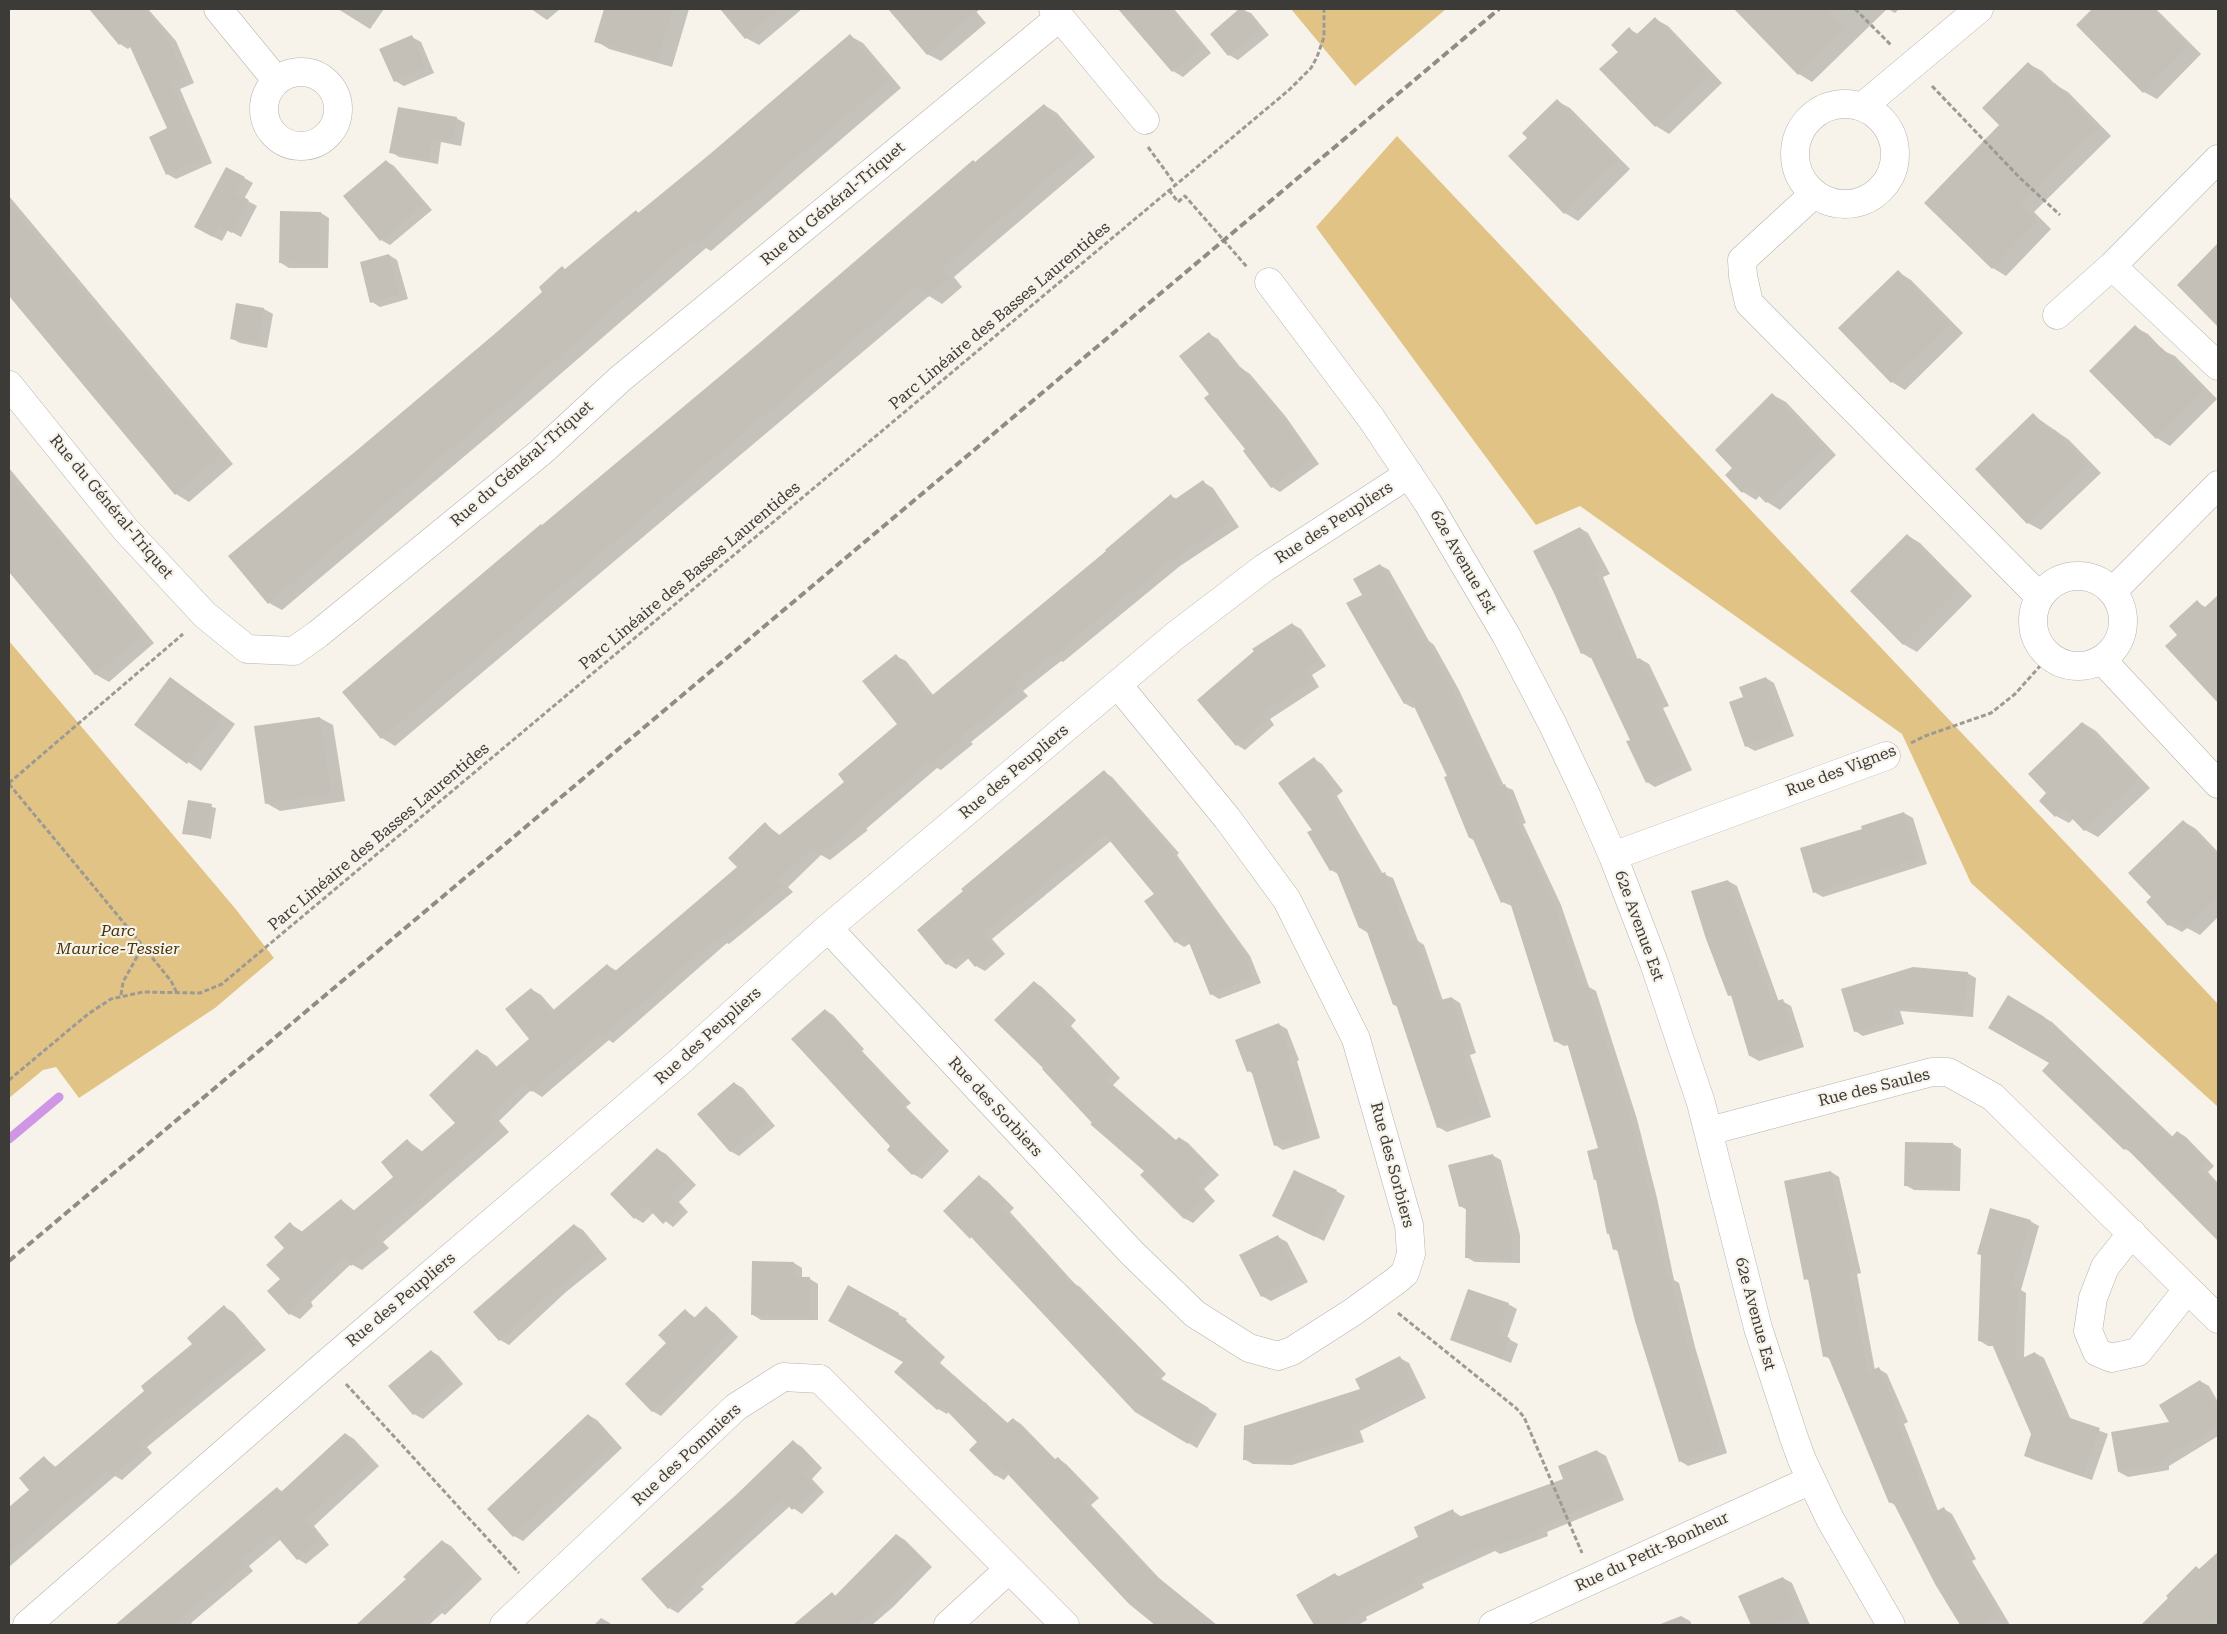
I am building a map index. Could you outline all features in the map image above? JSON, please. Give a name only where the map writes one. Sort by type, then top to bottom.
[{"type":"street","points":[[218,9],[277,80]]},
{"type":"street","points":[[1862,107],[1979,9]]},
{"type":"street","points":[[1056,13],[1145,120]]},
{"type":"street","name":"Rue du Général-Triquet","points":[[9,385],[126,530],[206,615],[246,649],[294,651],[318,634],[541,452],[620,379],[1056,13]]},
{"type":"street","points":[[1835,104],[1853,104],[1877,115],[1888,128],[1894,144],[1895,160],[1890,177],[1883,187],[1870,198],[1854,204],[1837,204],[1825,201],[1814,194],[1810,191],[1797,170],[1794,149],[1802,128],[1814,114],[1835,104]]},
{"type":"street","points":[[2057,315],[2112,266],[2218,159]]},
{"type":"street","points":[[1814,194],[1742,260],[1742,276],[1749,303],[2040,596]]},
{"type":"street","points":[[2112,266],[2218,366]]},
{"type":"street","name":"62e Avenue Est","points":[[1269,282],[1371,418],[1409,474],[1506,635],[1552,723],[1613,856],[1654,963],[1709,1131],[1758,1328],[1782,1407],[1811,1480],[1830,1519],[1891,1625]]},
{"type":"street","name":"Rue des Peupliers","points":[[27,1625],[327,1363],[678,1063],[828,928],[1176,635],[1237,588],[1409,474]]},
{"type":"street","points":[[2113,591],[2218,485]]},
{"type":"street","points":[[2069,575],[2094,577],[2113,591],[2123,611],[2124,626],[2114,650],[2102,660],[2087,666],[2070,666],[2060,663],[2049,656],[2035,634],[2033,616],[2040,596],[2050,584],[2069,575]]},
{"type":"street","points":[[2102,660],[2218,784]]},
{"type":"street","name":"Rue des Sorbiers","points":[[828,928],[1132,1253],[1194,1314],[1248,1348],[1278,1356],[1292,1351],[1353,1312],[1397,1280],[1404,1273],[1411,1254],[1410,1225],[1356,1039],[1287,900],[1227,818],[1118,685]]},
{"type":"street","name":"Rue des Vignes","points":[[1613,856],[1886,756]]},
{"type":"street","name":"Rue des Saules","points":[[1709,1131],[1932,1072],[1948,1072],[1994,1097],[2218,1319]]},
{"type":"street","points":[[2132,1233],[2105,1267],[2093,1298],[2088,1330],[2096,1352],[2111,1358],[2138,1352],[2187,1290]]},
{"type":"street","name":"Rue des Pommiers","points":[[504,1625],[736,1407],[783,1377],[820,1379],[1065,1625]]},
{"type":"street","name":"Rue du Petit-Bonheur","points":[[1493,1625],[1811,1480]]},
{"type":"street","points":[[948,1625],[1009,1569]]},
{"type":"path","name":"Parc Linéaire des Basses Laurentides","points":[[9,1080],[88,1014],[111,999],[121,995],[143,992],[176,993],[207,991],[222,984],[243,967],[1175,184],[1290,90],[1311,68],[1322,46],[1324,9]]},
{"type":"path","points":[[1855,9],[2020,178],[2060,215]]},
{"type":"path","points":[[1148,148],[1175,184]]},
{"type":"path","points":[[1169,190],[1178,202],[1185,196],[1225,240],[1248,267],[1241,273]]},
{"type":"path","points":[[176,993],[175,987],[143,946],[9,784],[184,633]]},
{"type":"path","name":"Rue des Vignes","points":[[1886,756],[1925,736],[1992,713],[2015,694],[2049,656]]},
{"type":"path","points":[[121,995],[123,982],[143,946]]},
{"type":"path","points":[[1394,1310],[1516,1408],[1524,1417],[1583,1556]]},
{"type":"path","points":[[327,1363],[538,1594]]},
{"type":"green space","points":[[1291,9],[1446,9],[1355,86]]},
{"type":"green space","points":[[1397,136],[2218,1004],[2218,1107],[1971,883],[1902,734],[1580,506],[1536,525],[1316,227]]},
{"type":"green space","name":"Parc Maurice-Tessier","points":[[9,641],[234,907],[274,958],[215,1008],[79,1098],[56,1067],[43,1070],[9,1098]]},
{"type":"building","points":[[89,9],[145,9],[167,35],[186,78],[172,84],[204,158],[166,175],[149,137],[167,128],[126,38],[119,45]]},
{"type":"building","points":[[604,9],[673,9],[658,60],[594,42]]},
{"type":"building","points":[[720,9],[780,9],[745,39]]},
{"type":"building","points":[[888,9],[980,9],[927,55]]},
{"type":"building","points":[[1118,9],[1170,9],[1202,47],[1172,72]]},
{"type":"building","points":[[1239,9],[1244,9],[1261,30],[1228,56],[1210,34]]},
{"type":"building","points":[[1734,9],[1827,9],[1846,29],[1798,75]]},
{"type":"building","points":[[2092,9],[2152,9],[2189,46],[2143,93],[2076,25]]},
{"type":"building","points":[[1655,17],[1710,75],[1655,127],[1599,69],[1618,52],[1611,45],[1629,27],[1636,35]]},
{"type":"building","points":[[850,34],[889,80],[697,244],[694,240],[605,315],[539,375],[268,604],[228,556],[497,332],[542,292],[539,287],[562,266],[565,269],[636,210],[638,213]]},
{"type":"building","points":[[412,35],[426,68],[394,82],[379,49]]},
{"type":"building","points":[[2028,62],[2052,86],[2055,83],[2099,128],[2021,204],[2038,221],[1992,269],[1924,203],[1999,125],[1982,108]]},
{"type":"building","points":[[1557,99],[1618,161],[1564,214],[1508,156],[1527,138],[1522,133]]},
{"type":"building","points":[[1044,104],[1083,149],[942,269],[950,279],[928,297],[918,286],[381,739],[342,692],[762,341],[973,160],[975,162]]},
{"type":"building","points":[[398,107],[457,117],[453,142],[433,138],[429,160],[389,153]]},
{"type":"building","points":[[386,160],[424,205],[380,241],[343,196]]},
{"type":"building","points":[[226,167],[245,177],[236,193],[249,200],[232,233],[219,226],[213,237],[194,227]]},
{"type":"building","points":[[9,203],[221,456],[175,495],[9,296]]},
{"type":"building","points":[[280,211],[321,212],[320,264],[279,263]]},
{"type":"building","points":[[2218,243],[2218,327],[2177,285]]},
{"type":"building","points":[[389,254],[400,295],[370,303],[360,262]]},
{"type":"building","points":[[1898,270],[1951,325],[1891,383],[1838,328]]},
{"type":"building","points":[[236,303],[264,308],[259,344],[230,339]]},
{"type":"building","points":[[2135,325],[2159,349],[2161,347],[2204,391],[2156,439],[2089,371]]},
{"type":"building","points":[[1209,332],[1238,370],[1241,367],[1277,410],[1312,459],[1271,488],[1243,451],[1245,449],[1204,398],[1209,394],[1179,356]]},
{"type":"building","points":[[1772,393],[1824,447],[1766,503],[1749,486],[1742,493],[1725,475],[1732,468],[1715,450]]},
{"type":"building","points":[[2033,413],[2052,433],[2055,430],[2088,465],[2027,524],[1975,469]]},
{"type":"building","points":[[9,475],[142,635],[95,675],[9,572]]},
{"type":"building","points":[[1203,480],[1230,521],[1170,561],[1052,657],[1051,655],[1014,684],[1018,690],[962,736],[964,738],[930,765],[927,762],[819,856],[813,848],[778,881],[784,886],[719,940],[717,938],[602,1038],[600,1035],[531,1092],[523,1082],[490,1115],[500,1126],[374,1236],[380,1242],[351,1266],[344,1256],[302,1296],[304,1299],[289,1315],[267,1291],[280,1279],[266,1265],[284,1248],[274,1237],[290,1222],[300,1233],[341,1199],[352,1212],[393,1177],[381,1162],[407,1139],[420,1153],[455,1123],[429,1095],[477,1049],[495,1068],[529,1039],[505,1009],[531,988],[551,1012],[607,964],[614,972],[737,867],[728,858],[765,822],[778,836],[844,782],[838,774],[897,724],[862,681],[896,654],[930,697],[1106,551],[1171,494],[1174,500]]},
{"type":"building","points":[[1580,527],[1602,569],[1595,572],[1633,661],[1640,658],[1661,701],[1655,703],[1684,765],[1646,783],[1626,741],[1630,740],[1588,651],[1581,654],[1533,551]]},
{"type":"building","points":[[1907,534],[1960,588],[1903,645],[1850,591]]},
{"type":"building","points":[[1380,564],[1422,640],[1425,638],[1450,684],[1499,786],[1505,784],[1518,818],[1516,819],[1553,899],[1582,986],[1588,984],[1629,1113],[1667,1277],[1670,1276],[1686,1341],[1719,1448],[1679,1462],[1635,1321],[1617,1249],[1613,1250],[1609,1234],[1607,1234],[1596,1180],[1594,1180],[1587,1151],[1598,1148],[1566,1039],[1554,1042],[1509,899],[1501,903],[1472,837],[1469,838],[1444,777],[1447,776],[1411,700],[1404,704],[1346,603],[1362,595],[1353,579]]},
{"type":"building","points":[[2218,595],[2218,703],[2165,646],[2177,635],[2169,626],[2197,600],[2204,608]]},
{"type":"building","points":[[1292,623],[1318,661],[1304,670],[1311,682],[1262,714],[1267,720],[1236,746],[1197,700],[1254,651],[1252,649]]},
{"type":"building","points":[[170,677],[223,716],[187,764],[134,725]]},
{"type":"building","points":[[1766,677],[1786,732],[1745,747],[1729,702],[1743,697],[1739,687]]},
{"type":"building","points":[[320,717],[332,794],[265,804],[254,726]]},
{"type":"building","points":[[2082,722],[2138,780],[2084,831],[2063,809],[2055,817],[2039,801],[2046,793],[2028,774]]},
{"type":"building","points":[[1314,757],[1335,786],[1329,790],[1378,875],[1385,872],[1411,940],[1415,938],[1437,1001],[1452,997],[1468,1048],[1463,1050],[1483,1113],[1437,1128],[1396,1004],[1393,1005],[1365,926],[1359,928],[1335,868],[1330,871],[1307,832],[1312,830],[1278,783]]},
{"type":"building","points":[[1104,770],[1171,848],[1169,849],[1242,950],[1253,978],[1210,995],[1186,935],[1175,943],[1144,901],[1154,894],[1105,835],[984,933],[997,948],[975,967],[962,951],[946,965],[917,930],[963,891],[961,889]]},
{"type":"building","points":[[188,800],[212,804],[207,837],[182,834]]},
{"type":"building","points":[[1904,812],[1919,859],[1813,893],[1800,848],[1862,829],[1861,826]]},
{"type":"building","points":[[2183,820],[2218,856],[2218,897],[2186,929],[2176,919],[2168,926],[2146,902],[2151,897],[2128,873]]},
{"type":"building","points":[[1728,880],[1773,1002],[1783,999],[1796,1042],[1749,1056],[1731,995],[1728,996],[1706,939],[1691,891]]},
{"type":"building","points":[[1913,967],[1968,972],[1964,1013],[1892,1007],[1896,1020],[1854,1032],[1841,989]]},
{"type":"building","points":[[1034,981],[1068,1015],[1063,1020],[1112,1072],[1105,1079],[1175,1141],[1179,1137],[1211,1169],[1196,1184],[1208,1195],[1184,1219],[1140,1175],[1144,1171],[1090,1124],[1092,1123],[1043,1068],[994,1020]]},
{"type":"building","points":[[2008,995],[2043,1016],[2104,1072],[2171,1138],[2177,1131],[2207,1160],[2200,1167],[2218,1186],[2218,1241],[2126,1148],[2124,1150],[2042,1071],[2049,1063],[1988,1028]]},
{"type":"building","points":[[825,1009],[856,1043],[854,1045],[903,1097],[898,1102],[942,1145],[912,1175],[887,1150],[890,1146],[791,1039]]},
{"type":"building","points":[[1279,1023],[1291,1055],[1289,1056],[1312,1134],[1274,1146],[1251,1070],[1247,1072],[1235,1040]]},
{"type":"building","points":[[734,1082],[767,1121],[730,1152],[697,1114]]},
{"type":"building","points":[[1905,1142],[1953,1143],[1952,1187],[1904,1186]]},
{"type":"building","points":[[657,1148],[688,1179],[671,1196],[681,1206],[663,1224],[646,1206],[634,1219],[610,1194]]},
{"type":"building","points":[[1493,1154],[1512,1229],[1512,1259],[1465,1258],[1466,1205],[1459,1207],[1448,1165]]},
{"type":"building","points":[[1294,1170],[1337,1190],[1315,1237],[1272,1216]]},
{"type":"building","points":[[1831,1171],[1853,1269],[1849,1270],[1868,1372],[1879,1367],[1900,1417],[1896,1419],[1933,1513],[1944,1507],[1968,1554],[1964,1556],[2000,1615],[1983,1625],[1960,1625],[1935,1584],[1893,1502],[1889,1503],[1828,1356],[1823,1357],[1808,1279],[1804,1280],[1784,1181]]},
{"type":"building","points":[[979,1175],[1006,1202],[1002,1207],[1070,1282],[1072,1281],[1125,1337],[1126,1335],[1159,1368],[1153,1374],[1209,1408],[1188,1444],[1135,1412],[971,1237],[970,1239],[943,1211]]},
{"type":"building","points":[[1990,1208],[2031,1220],[2012,1287],[2018,1287],[2016,1361],[2035,1352],[2064,1416],[2100,1428],[2083,1476],[2024,1456],[2031,1434],[1991,1342],[1978,1341],[1981,1255],[1977,1254]]},
{"type":"building","points":[[574,1224],[600,1254],[557,1288],[499,1341],[473,1312]]},
{"type":"building","points":[[1278,1235],[1300,1277],[1261,1297],[1239,1255]]},
{"type":"building","points":[[752,1261],[794,1262],[794,1277],[810,1277],[810,1316],[751,1315]]},
{"type":"building","points":[[848,1285],[899,1313],[898,1316],[938,1352],[932,1357],[985,1402],[1006,1424],[1013,1418],[1054,1460],[1058,1457],[1091,1492],[1083,1500],[1150,1571],[1216,1625],[1155,1625],[1129,1604],[1002,1468],[995,1476],[969,1450],[977,1442],[942,1406],[937,1410],[894,1372],[903,1362],[828,1321]]},
{"type":"building","points":[[1468,1289],[1509,1303],[1498,1333],[1510,1338],[1502,1359],[1450,1340]]},
{"type":"building","points":[[224,1305],[258,1345],[140,1442],[145,1448],[112,1476],[108,1470],[9,1553],[9,1507],[29,1490],[19,1478],[44,1456],[54,1468],[144,1391],[141,1386],[192,1344],[187,1338]]},
{"type":"building","points":[[706,1306],[730,1331],[652,1412],[625,1384],[666,1343],[658,1335],[685,1309],[694,1318]]},
{"type":"building","points":[[431,1350],[456,1379],[413,1415],[388,1386]]},
{"type":"building","points":[[1400,1356],[1418,1393],[1352,1426],[1356,1437],[1283,1461],[1243,1460],[1244,1426],[1360,1389],[1355,1379]]},
{"type":"building","points":[[2200,1380],[2218,1410],[2218,1426],[2161,1461],[2161,1465],[2118,1472],[2111,1432],[2169,1422],[2159,1405]]},
{"type":"building","points":[[588,1414],[614,1442],[513,1537],[487,1509]]},
{"type":"building","points":[[345,1433],[371,1461],[306,1520],[322,1539],[297,1560],[274,1533],[241,1561],[245,1566],[173,1625],[115,1625],[277,1487],[281,1492]]},
{"type":"building","points":[[793,1440],[814,1463],[804,1473],[816,1487],[792,1510],[783,1500],[694,1581],[696,1584],[668,1609],[641,1579],[736,1495]]},
{"type":"building","points":[[1597,1450],[1616,1495],[1539,1528],[1540,1532],[1490,1549],[1488,1545],[1414,1579],[1416,1583],[1358,1612],[1359,1615],[1341,1625],[1314,1625],[1296,1595],[1335,1573],[1337,1577],[1418,1537],[1414,1527],[1453,1509],[1456,1518],[1563,1479],[1558,1466]]},
{"type":"building","points":[[896,1534],[925,1562],[884,1603],[858,1625],[793,1625],[832,1592],[835,1596]]},
{"type":"building","points":[[442,1540],[474,1573],[420,1625],[356,1625],[406,1579],[403,1577]]},
{"type":"building","points":[[2218,1552],[2218,1614],[2207,1625],[2141,1625],[2196,1566],[2199,1569]]},
{"type":"building","points":[[1783,1577],[1799,1615],[1775,1625],[1751,1625],[1738,1596]]},
{"type":"waterway","points":[[9,1139],[59,1097]]},
{"type":"railway","points":[[9,1261],[1499,9]]}]
